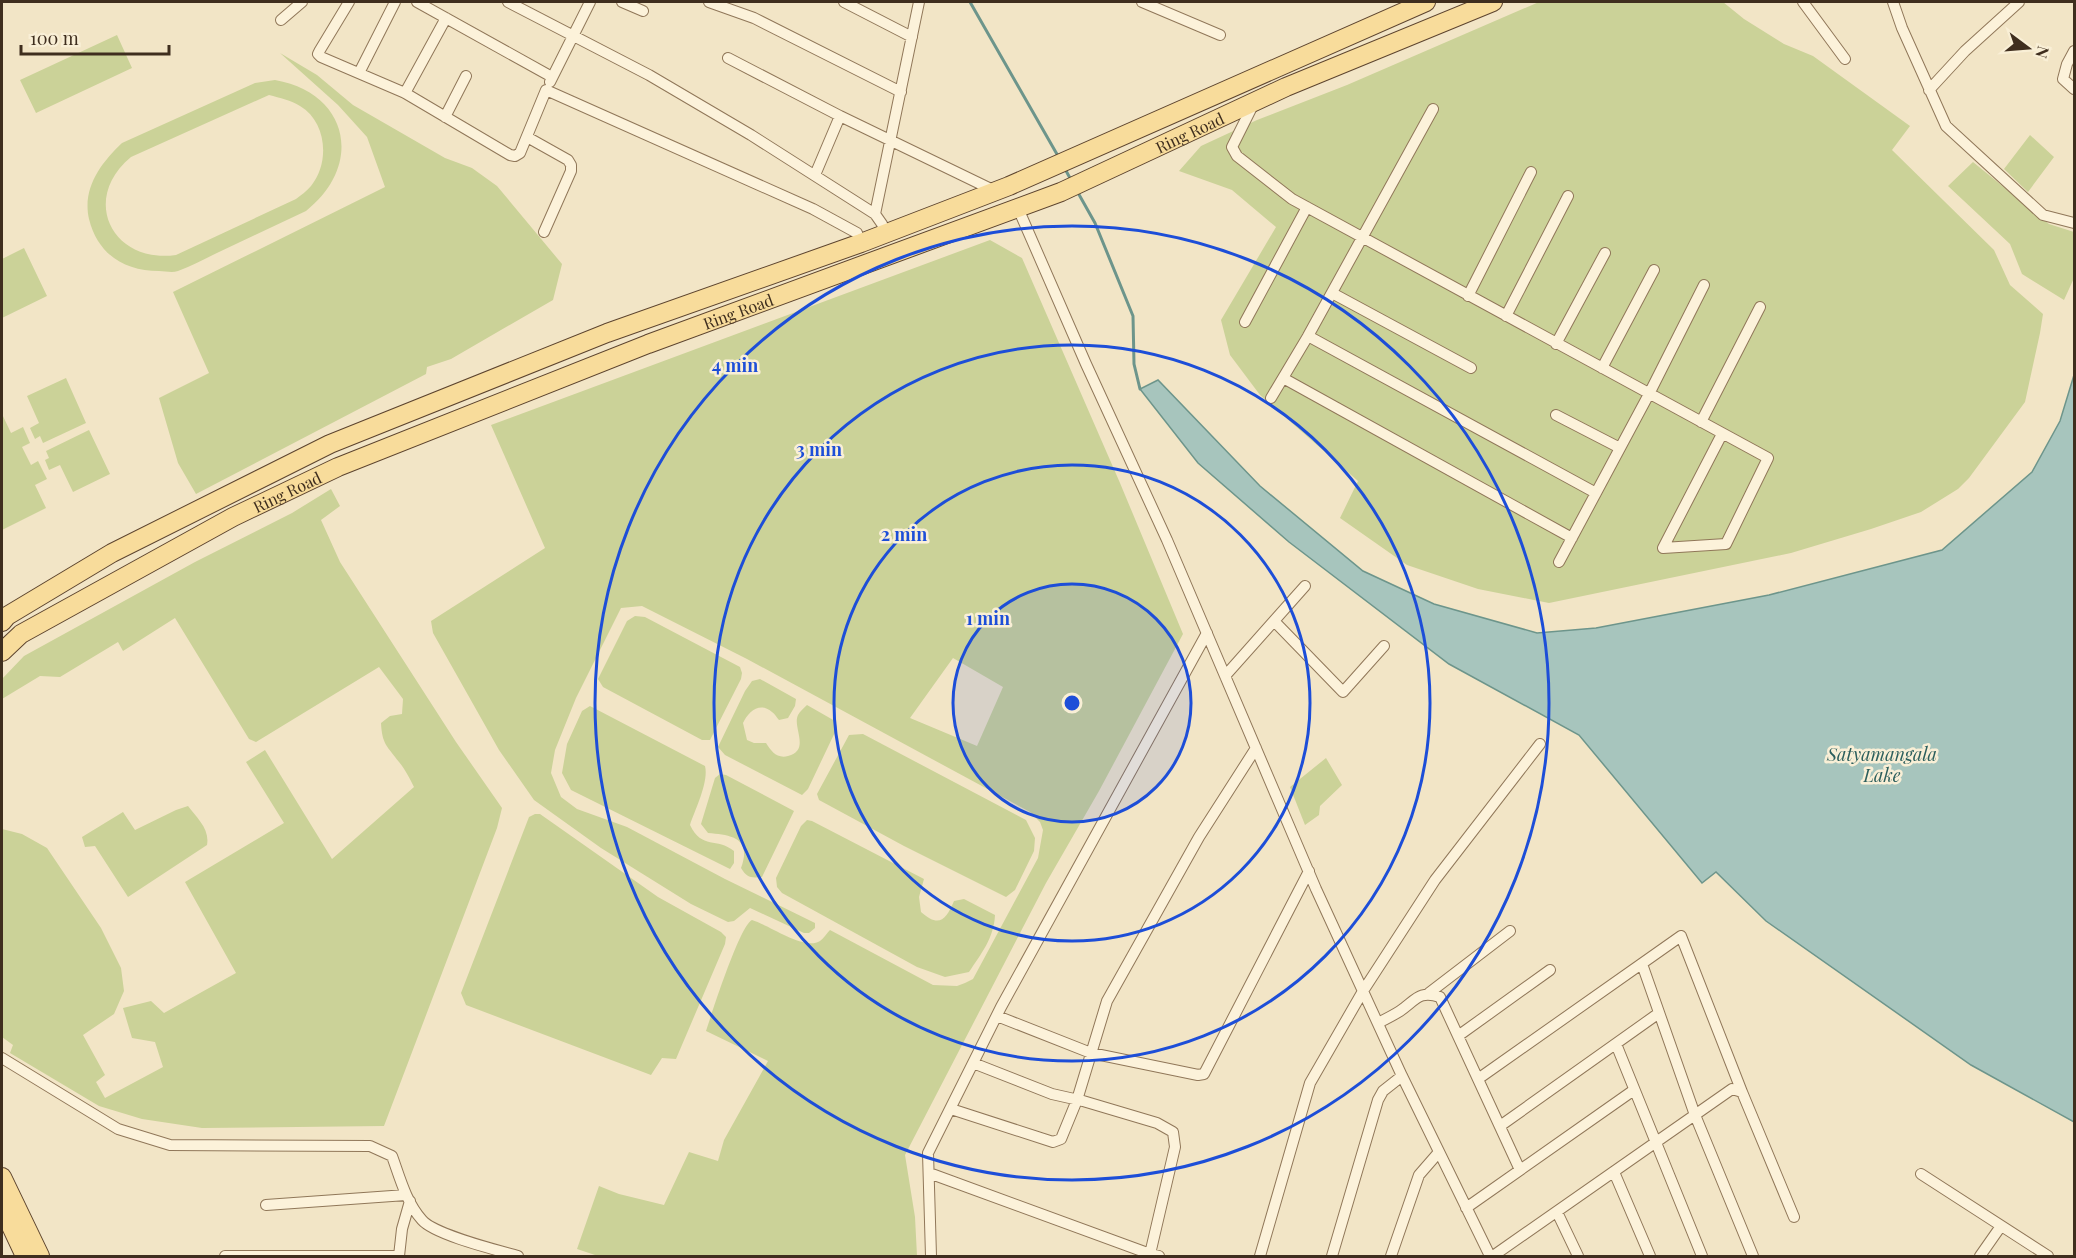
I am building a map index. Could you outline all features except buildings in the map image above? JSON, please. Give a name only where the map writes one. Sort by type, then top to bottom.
[{"type":"main road","name":"Ring Road","points":[[2,622],[7,616],[112,553],[330,444],[607,333],[861,243],[1002,189],[1426,2]]},
{"type":"main road","name":"Ring Road","points":[[2,652],[21,634],[60,612],[233,517],[338,467],[648,344],[1060,192],[1255,100],[1493,2]]},
{"type":"main road","points":[[1002,189],[1017,206]]},
{"type":"main road","points":[[330,444],[338,467]]},
{"type":"main road","points":[[51,591],[60,612]]},
{"type":"main road","points":[[2,1177],[40,1257]]},
{"type":"main road","points":[[2,1207],[25,1257]]},
{"type":"street","points":[[281,20],[302,2]]},
{"type":"street","points":[[349,2],[318,54],[331,63],[405,93],[515,156],[520,153],[552,77],[590,2]]},
{"type":"street","points":[[359,73],[395,2]]},
{"type":"street","points":[[417,2],[552,77]]},
{"type":"street","points":[[508,2],[649,75],[751,135],[875,214],[885,234]]},
{"type":"street","points":[[622,2],[644,11]]},
{"type":"street","points":[[709,2],[754,18],[901,92]]},
{"type":"street","points":[[844,2],[912,37]]},
{"type":"street","points":[[875,214],[919,2]]},
{"type":"street","points":[[1142,2],[1220,35]]},
{"type":"street","points":[[1803,2],[1845,59]]},
{"type":"street","points":[[1893,2],[1946,126],[2043,214],[2074,223]]},
{"type":"street","points":[[1929,90],[1965,51],[2019,2]]},
{"type":"street","points":[[405,93],[446,18]]},
{"type":"street","points":[[2074,51],[2067,64],[2064,79],[2074,89]]},
{"type":"street","points":[[728,58],[890,141],[1002,189]]},
{"type":"street","points":[[445,117],[466,76]]},
{"type":"street","points":[[546,90],[813,209],[857,233],[861,243]]},
{"type":"street","points":[[1255,100],[1232,147],[1237,156],[1292,199],[1768,458],[1726,544],[1663,548],[1722,434]]},
{"type":"street","points":[[1271,398],[1308,336],[1433,109]]},
{"type":"street","points":[[814,175],[840,116]]},
{"type":"street","points":[[527,137],[568,160],[571,165],[571,171],[544,232]]},
{"type":"street","points":[[1468,296],[1531,172]]},
{"type":"street","points":[[1506,316],[1568,196]]},
{"type":"street","points":[[1017,206],[1167,540],[1363,991],[1491,1257],[1732,1089],[1742,1092]]},
{"type":"street","points":[[1245,322],[1307,207]]},
{"type":"street","points":[[1556,344],[1605,253]]},
{"type":"street","points":[[1602,368],[1654,270]]},
{"type":"street","points":[[1559,562],[1704,285]]},
{"type":"street","points":[[1332,293],[1471,368]]},
{"type":"street","points":[[1701,422],[1760,307]]},
{"type":"street","points":[[1308,336],[1596,493]]},
{"type":"street","points":[[1283,378],[1572,538]]},
{"type":"street","points":[[1556,415],[1620,448]]},
{"type":"street","points":[[1225,676],[1305,586]]},
{"type":"street","points":[[1274,621],[1342,692],[1384,646]]},
{"type":"street","points":[[931,1257],[928,1153],[997,1016],[1207,633]]},
{"type":"street","points":[[1260,1257],[1310,1083],[1363,991],[1435,880],[1540,744]]},
{"type":"street","points":[[951,1109],[1053,1142],[1061,1139],[1077,1100],[1107,1001],[1199,837],[1256,748]]},
{"type":"street","points":[[997,1016],[1091,1053],[1198,1075],[1204,1074],[1309,871]]},
{"type":"street","points":[[1378,1023],[1399,1012],[1419,995],[1429,993],[1510,931]]},
{"type":"street","points":[[1478,1079],[1681,936],[1794,1217]]},
{"type":"street","points":[[1642,964],[1695,1115],[1753,1257]]},
{"type":"street","points":[[1458,1036],[1550,970]]},
{"type":"street","points":[[1429,993],[1440,997],[1520,1170]]},
{"type":"street","points":[[1500,1126],[1659,1013]]},
{"type":"street","points":[[1616,1044],[1702,1257]]},
{"type":"street","points":[[2,1058],[118,1129],[170,1145],[370,1146],[392,1156],[408,1198],[423,1221],[450,1235],[498,1253],[518,1257]]},
{"type":"street","points":[[929,1173],[1153,1256],[1175,1147],[1173,1132],[1157,1123],[1052,1094],[973,1064]]},
{"type":"street","points":[[1332,1257],[1378,1100],[1383,1091],[1402,1076]]},
{"type":"street","points":[[1466,1208],[1634,1090]]},
{"type":"street","points":[[1391,1257],[1419,1176],[1439,1152]]},
{"type":"street","points":[[1614,1172],[1650,1257]]},
{"type":"street","points":[[1921,1174],[2048,1257]]},
{"type":"street","points":[[266,1204],[408,1198]]},
{"type":"street","points":[[225,1256],[399,1256],[408,1198]]},
{"type":"street","points":[[1557,1212],[1578,1257]]},
{"type":"street","points":[[1980,1257],[2001,1226]]},
{"type":"green space","points":[[1539,2],[1723,2],[1744,19],[1784,44],[1813,56],[1910,126],[1892,150],[1994,250],[2010,285],[2043,314],[2025,402],[1969,478],[1958,489],[1921,512],[1791,553],[1549,603],[1478,589],[1407,565],[1340,518],[1358,481],[1260,395],[1230,355],[1221,320],[1276,227],[1232,190],[1179,171],[1201,146],[1257,120],[1347,85]]},
{"type":"green space","points":[[117,35],[132,68],[36,113],[20,80]]},
{"type":"green space","points":[[280,53],[317,75],[353,105],[445,158],[472,168],[497,186],[562,264],[553,300],[451,359],[427,367],[426,374],[196,494],[178,463],[159,398],[209,373],[173,292],[385,187],[367,137],[338,105]]},
{"type":"green space","points":[[275,80],[300,87],[319,99],[333,115],[340,133],[341,153],[336,173],[324,193],[306,211],[178,271],[135,268],[124,264],[106,251],[93,232],[89,219],[88,197],[95,177],[107,159],[122,143],[255,83]],"holes":[[[269,95],[300,106],[316,122],[323,143],[323,155],[317,177],[308,190],[296,199],[176,255],[154,255],[135,249],[120,239],[110,225],[106,209],[108,191],[116,174],[131,157]]]},
{"type":"green space","points":[[2030,135],[2054,157],[2028,192],[2004,169]]},
{"type":"green space","points":[[1973,162],[2049,224],[2074,232],[2074,278],[2064,300],[2022,274],[2010,244],[1948,186]]},
{"type":"green space","points":[[990,240],[1022,258],[1183,634],[1099,791],[1046,883],[905,1155],[915,1217],[917,1256],[598,1256],[577,1249],[599,1186],[619,1194],[664,1205],[689,1152],[718,1161],[724,1140],[768,1061],[706,1031],[734,953],[747,925],[752,920],[805,943],[820,941],[830,930],[933,985],[957,986],[973,979],[1038,858],[1043,830],[1040,822],[1030,812],[747,659],[642,606],[621,608],[576,698],[555,750],[551,773],[561,797],[577,809],[627,827],[815,923],[815,928],[809,933],[804,933],[750,908],[734,921],[728,922],[691,904],[601,848],[534,800],[499,750],[433,633],[431,621],[545,548],[491,425]],"holes":[[[953,658],[1003,687],[977,746],[910,718]]]},
{"type":"green space","points":[[24,248],[47,296],[2,318],[2,259]]},
{"type":"green space","points":[[66,378],[86,423],[43,443],[40,436],[35,439],[30,428],[39,423],[27,396]]},
{"type":"green space","points":[[2,414],[11,433],[23,427],[30,443],[22,447],[31,465],[38,461],[47,479],[35,485],[46,508],[2,530]]},
{"type":"green space","points":[[89,430],[110,474],[73,492],[60,465],[49,470],[45,460],[49,458],[46,451]]},
{"type":"green space","points":[[331,489],[340,506],[321,520],[340,562],[456,742],[502,808],[497,828],[384,1126],[202,1128],[142,1119],[99,1106],[10,1053],[13,1045],[2,1037],[2,829],[22,834],[47,848],[101,928],[121,968],[124,991],[114,1014],[83,1035],[105,1075],[96,1082],[105,1098],[163,1067],[155,1042],[132,1038],[123,1008],[151,1001],[164,1013],[236,973],[185,882],[284,823],[246,762],[265,750],[332,859],[414,787],[386,744],[381,723],[390,716],[402,714],[403,699],[379,667],[256,742],[249,739],[175,618],[123,651],[118,642],[60,677],[40,676],[2,699],[2,679],[24,656],[195,562],[292,513]]},
{"type":"green space","points":[[635,616],[645,617],[740,667],[741,679],[710,740],[702,740],[603,687],[598,679],[627,621]]},
{"type":"green space","points":[[760,679],[796,699],[795,706],[788,718],[779,720],[768,709],[755,709],[743,723],[747,740],[754,743],[766,743],[772,751],[784,757],[795,753],[798,749],[800,744],[797,720],[807,705],[835,721],[837,728],[808,789],[802,795],[725,755],[718,747],[745,691],[752,681]]},
{"type":"green space","points":[[590,706],[705,766],[703,788],[690,825],[695,833],[705,841],[728,847],[734,851],[734,863],[730,869],[571,790],[562,773],[567,744],[582,711]]},
{"type":"green space","points":[[863,734],[1026,820],[1035,838],[1034,851],[1015,890],[1006,897],[819,800],[817,794],[849,735]]},
{"type":"green space","points":[[1326,758],[1342,785],[1320,806],[1319,815],[1305,825],[1290,787]]},
{"type":"green space","points":[[720,774],[794,811],[762,877],[750,877],[741,868],[744,850],[738,840],[725,835],[708,833],[701,824],[715,778]]},
{"type":"green space","points":[[188,806],[205,829],[207,845],[128,897],[95,846],[85,847],[82,837],[123,812],[135,830]]},
{"type":"green space","points":[[540,814],[658,897],[726,937],[676,1059],[662,1058],[651,1075],[466,1005],[461,993],[529,817]]},
{"type":"green space","points":[[807,820],[924,879],[919,897],[921,912],[927,917],[937,921],[941,920],[948,913],[954,901],[964,899],[995,915],[989,938],[969,972],[945,977],[917,967],[782,893],[777,887],[776,878],[801,826]]},
{"type":"water","name":"Satyamangala Lake","points":[[2074,375],[2074,1122],[1971,1065],[1766,921],[1716,872],[1702,883],[1579,735],[1449,664],[1289,542],[1198,463],[1140,389],[1158,380],[1260,486],[1363,571],[1434,604],[1537,633],[1596,628],[1769,595],[1942,550],[2032,472],[2060,421]]},
{"type":"waterway","points":[[970,2],[1058,156]]},
{"type":"waterway","points":[[1064,167],[1071,180]]},
{"type":"waterway","points":[[1077,191],[1095,223],[1133,316],[1134,364],[1140,389]]}]
